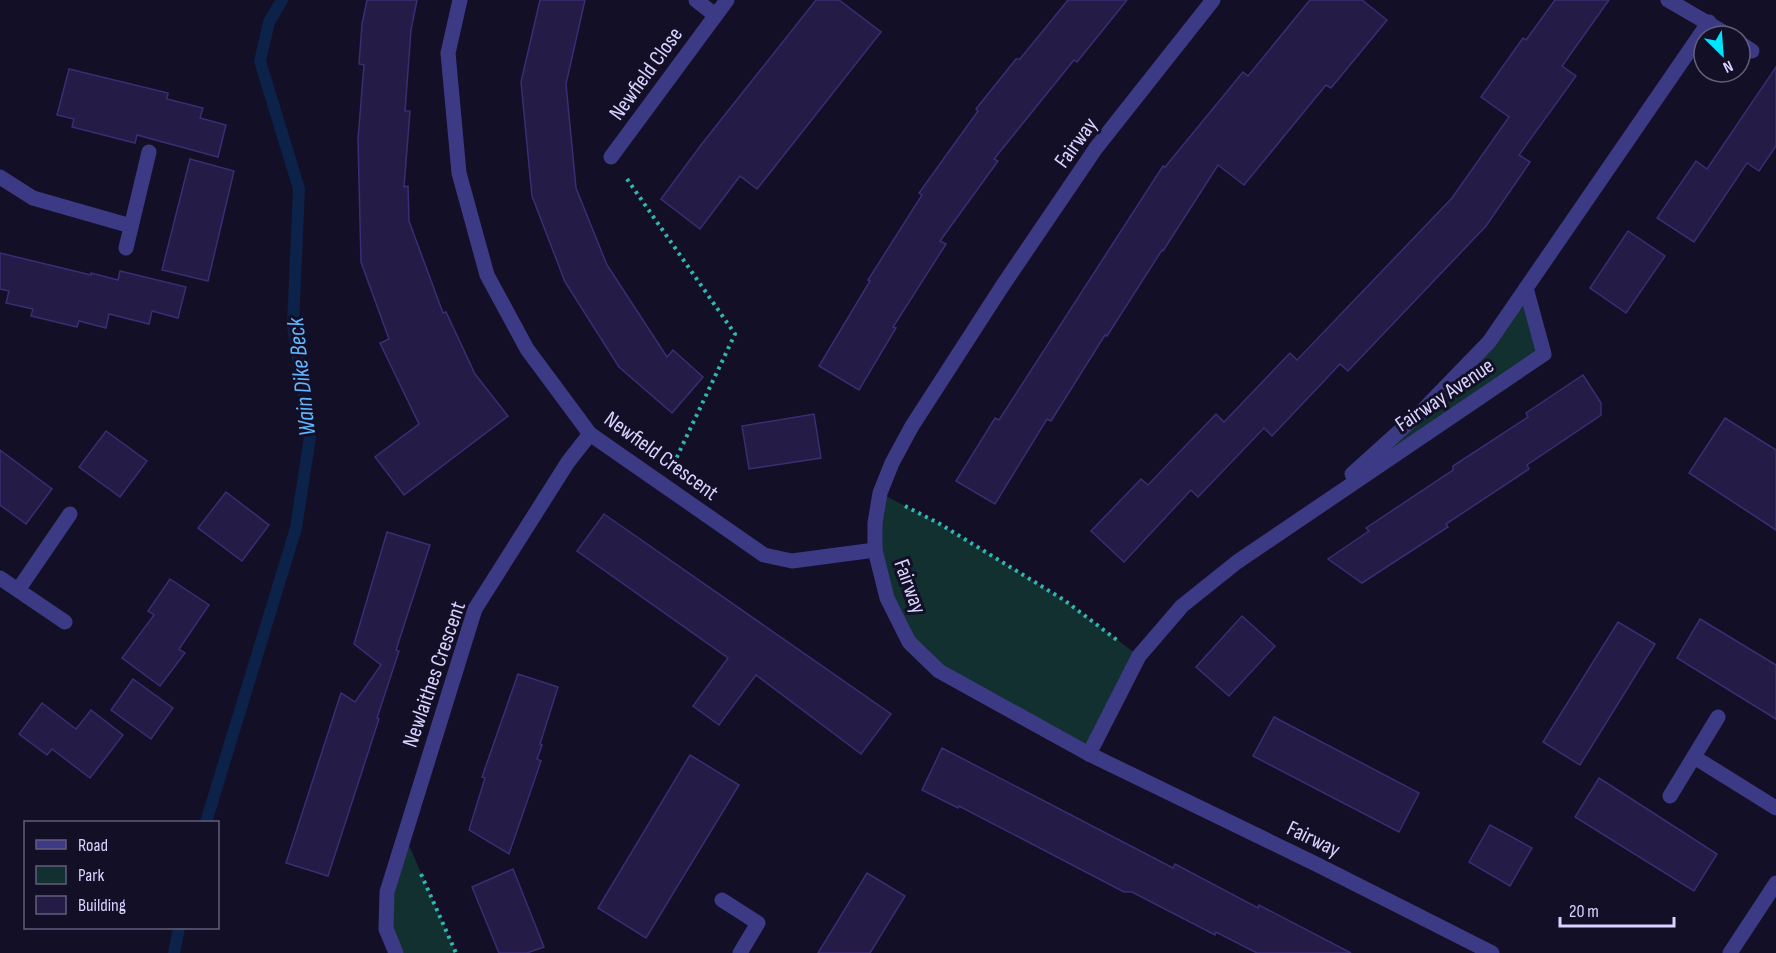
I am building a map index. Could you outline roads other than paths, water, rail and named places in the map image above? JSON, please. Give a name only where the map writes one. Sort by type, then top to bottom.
[{"type":"street","name":"Newfield Crescent","points":[[460,0],[448,53],[459,173],[487,275],[527,350],[590,434],[764,555],[792,561],[875,550]]},
{"type":"street","points":[[696,0],[715,15]]},
{"type":"street","name":"Newfield Close","points":[[611,157],[727,0]]},
{"type":"street","name":"Fairway","points":[[1213,0],[1096,148],[1003,285],[912,426],[892,463],[880,494],[875,523],[875,550],[887,598],[909,642],[939,671],[1089,754],[1318,865],[1485,950]]},
{"type":"street","points":[[1668,0],[1712,24]]},
{"type":"street","name":"Fairway Avenue","points":[[1312,510],[1424,409],[1489,342],[1709,22]]},
{"type":"street","points":[[126,248],[149,152]]},
{"type":"street","points":[[0,177],[33,198],[131,226]]},
{"type":"street","name":"Fairway Avenue","points":[[1089,754],[1139,656],[1182,606],[1237,562],[1544,354],[1526,288]]},
{"type":"street","name":"Newlaithes Crescent","points":[[396,953],[386,929],[387,892],[475,609],[568,462],[590,434]]},
{"type":"street","points":[[18,590],[70,514]]},
{"type":"street","points":[[0,578],[65,622]]},
{"type":"street","points":[[1670,795],[1718,717]]},
{"type":"street","points":[[1694,757],[1776,808]]},
{"type":"street","points":[[1730,953],[1776,884]]},
{"type":"street","points":[[722,900],[758,923],[740,953]]},
{"type":"waterway","name":"Wain Dike Beck","points":[[206,821],[296,528],[310,437],[293,325],[299,189],[260,61],[269,22],[282,0]]},
{"type":"waterway","name":"Wain Dike Beck","points":[[174,953],[179,929]]}]
